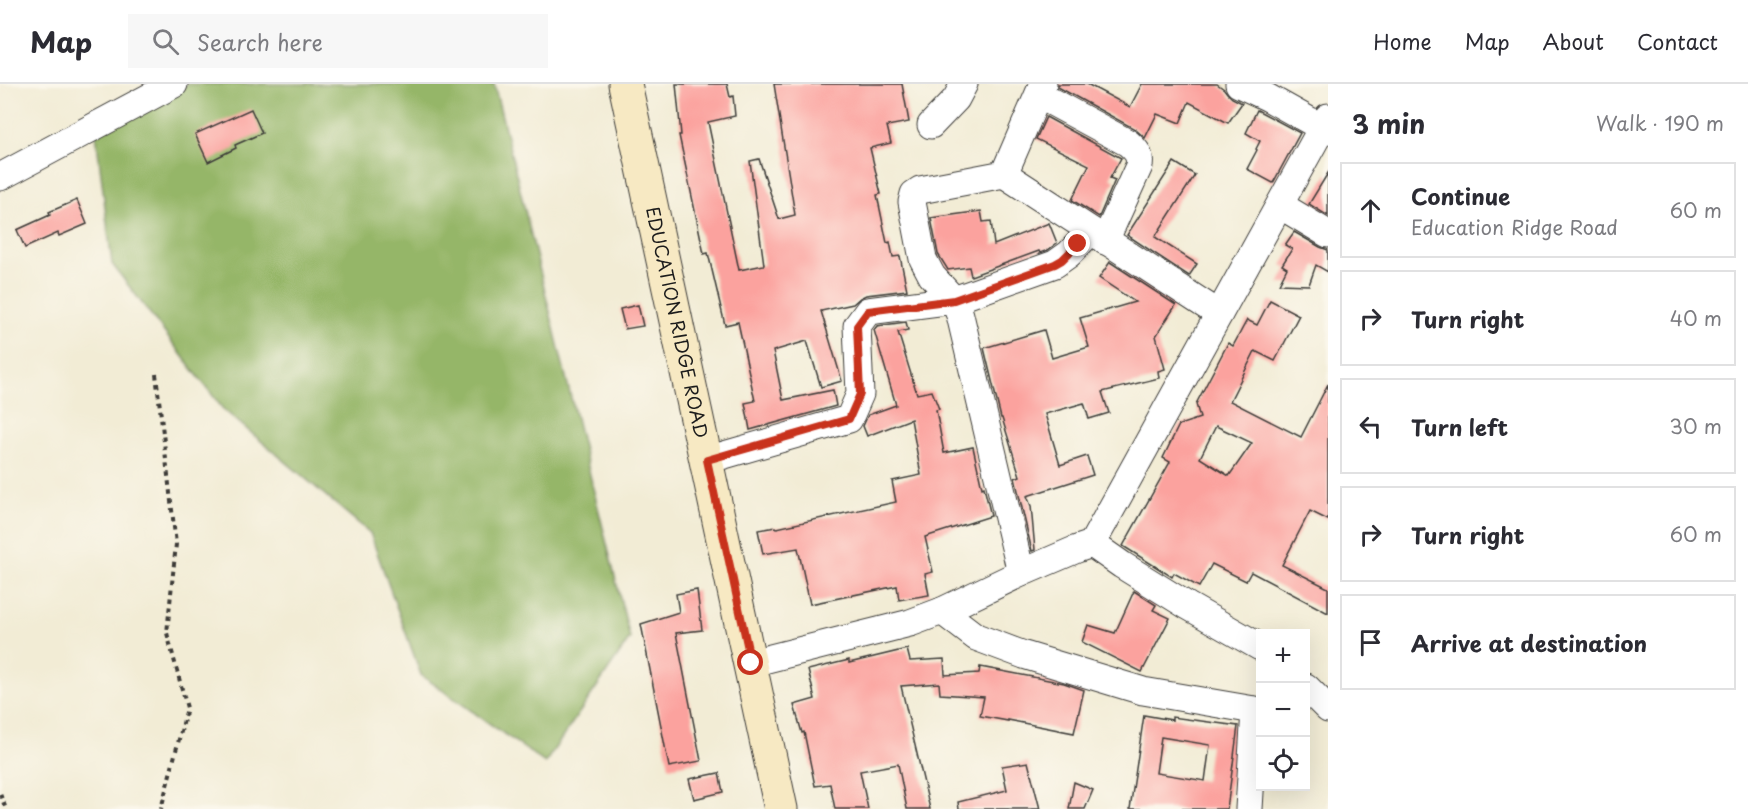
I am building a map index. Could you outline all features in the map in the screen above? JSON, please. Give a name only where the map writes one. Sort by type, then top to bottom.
[{"type":"street","points":[[0,177],[174,84]]},
{"type":"street","name":"EDUCATION RIDGE ROAD","points":[[625,84],[781,809]]},
{"type":"street","points":[[932,125],[956,99],[964,84]]},
{"type":"street","points":[[751,663],[910,623],[1092,544],[1326,125],[1239,84]]},
{"type":"street","points":[[707,460],[849,419],[860,394],[857,326],[868,311],[954,300],[1055,264],[1098,236],[1139,166],[1140,159],[1138,153],[1128,143],[1041,90],[1004,174]]},
{"type":"street","points":[[1021,573],[960,315],[954,300],[932,276],[923,259],[912,209],[914,194],[920,190],[1004,174],[1219,314]]},
{"type":"street","points":[[1280,205],[1328,234]]},
{"type":"street","points":[[1092,544],[1188,606],[1256,645]]},
{"type":"street","points":[[942,611],[976,638],[1024,655],[1143,691],[1256,711]]},
{"type":"street","points":[[1249,809],[1256,733]]},
{"type":"path","points":[[156,374],[176,544],[167,633],[187,708],[161,809]]},
{"type":"path","points":[[0,794],[6,809]]},
{"type":"green space","points":[[188,84],[494,84],[630,638],[545,763],[421,675],[370,533],[223,409],[112,264],[96,134]]},
{"type":"building","points":[[676,84],[727,84],[730,97],[733,96],[735,116],[708,122],[739,270],[764,265],[750,161],[759,159],[779,219],[795,215],[774,84],[902,84],[909,122],[887,126],[891,143],[870,148],[881,194],[877,195],[887,243],[890,242],[893,257],[900,256],[907,290],[866,295],[853,304],[821,311],[842,381],[821,387],[807,341],[773,351],[783,400],[833,390],[836,406],[750,430],[745,403],[755,401],[738,322],[725,325],[708,253],[704,254],[679,135],[681,135]]},
{"type":"building","points":[[1058,84],[1087,84],[1130,107],[1142,84],[1217,84],[1232,98],[1242,103],[1228,123],[1189,102],[1180,123],[1157,114],[1145,138],[1135,129],[1058,87]]},
{"type":"building","points":[[251,109],[262,133],[235,145],[236,148],[208,162],[195,134]]},
{"type":"building","points":[[1257,110],[1300,133],[1273,183],[1247,169],[1260,141],[1246,133]]},
{"type":"building","points":[[1046,117],[1121,158],[1110,178],[1115,180],[1099,217],[1072,200],[1089,165],[1036,139]]},
{"type":"building","points":[[1174,162],[1195,175],[1155,237],[1197,264],[1189,276],[1127,235]]},
{"type":"building","points":[[1328,173],[1328,216],[1309,204]]},
{"type":"building","points":[[77,200],[87,224],[59,236],[58,233],[25,248],[17,230]]},
{"type":"building","points":[[981,211],[983,222],[991,221],[994,245],[1049,223],[1057,243],[1048,250],[1040,253],[1039,251],[971,276],[969,267],[948,270],[938,254],[931,218]]},
{"type":"building","points":[[1294,232],[1328,250],[1328,272],[1316,265],[1309,285],[1279,284],[1287,268],[1282,265],[1292,249],[1285,245]]},
{"type":"building","points":[[1110,262],[1176,305],[1156,336],[1165,369],[1158,371],[1159,378],[1102,392],[1109,413],[1089,419],[1084,403],[1045,414],[1060,465],[1087,456],[1093,475],[1027,496],[1031,506],[1035,550],[1032,551],[1015,478],[1020,476],[1001,418],[984,348],[1044,330],[1052,358],[1089,347],[1080,318],[1135,302],[1099,278]]},
{"type":"building","points":[[1270,300],[1299,315],[1275,361],[1255,351],[1230,401],[1301,437],[1328,384],[1328,520],[1310,511],[1282,565],[1328,588],[1328,613],[1251,572],[1246,581],[1212,564],[1199,587],[1174,573],[1172,577],[1123,546],[1170,462],[1163,458],[1179,425],[1200,418],[1196,404],[1228,343],[1233,346],[1247,320],[1257,325]],"holes":[[[1216,426],[1252,443],[1229,476],[1200,458]]]},
{"type":"building","points":[[638,305],[643,326],[625,329],[620,309]]},
{"type":"building","points":[[906,322],[908,330],[898,332],[917,394],[932,391],[939,409],[936,410],[944,453],[973,447],[991,516],[925,537],[933,572],[925,574],[929,595],[899,600],[897,586],[810,604],[798,548],[763,554],[758,530],[777,528],[896,502],[892,481],[921,475],[911,419],[867,436],[863,426],[868,415],[896,405],[874,330],[877,326]]},
{"type":"building","points":[[697,590],[702,630],[676,633],[701,761],[669,767],[641,624],[679,612],[676,594]]},
{"type":"building","points":[[1134,591],[1156,605],[1153,610],[1170,618],[1142,672],[1082,642],[1088,625],[1115,633]]},
{"type":"building","points":[[907,649],[910,661],[944,659],[945,675],[979,673],[980,667],[1064,683],[1084,690],[1074,733],[980,716],[984,697],[940,694],[939,683],[901,686],[930,809],[907,809],[898,764],[860,771],[868,809],[835,809],[830,784],[815,786],[804,732],[802,733],[794,705],[815,699],[808,670]]},
{"type":"building","points":[[1144,715],[1238,726],[1227,809],[1130,809]],"holes":[[[1161,737],[1210,745],[1205,781],[1156,773]]]},
{"type":"building","points":[[1028,762],[1040,809],[959,809],[958,802],[1007,790],[1002,766]]},
{"type":"building","points":[[719,773],[723,792],[694,799],[689,779]]},
{"type":"building","points":[[1074,782],[1093,790],[1085,809],[1069,809]]},
{"type":"route","points":[[751,663],[707,460],[849,419],[860,394],[857,326],[868,311],[954,300],[1055,264],[1078,244]]}]
